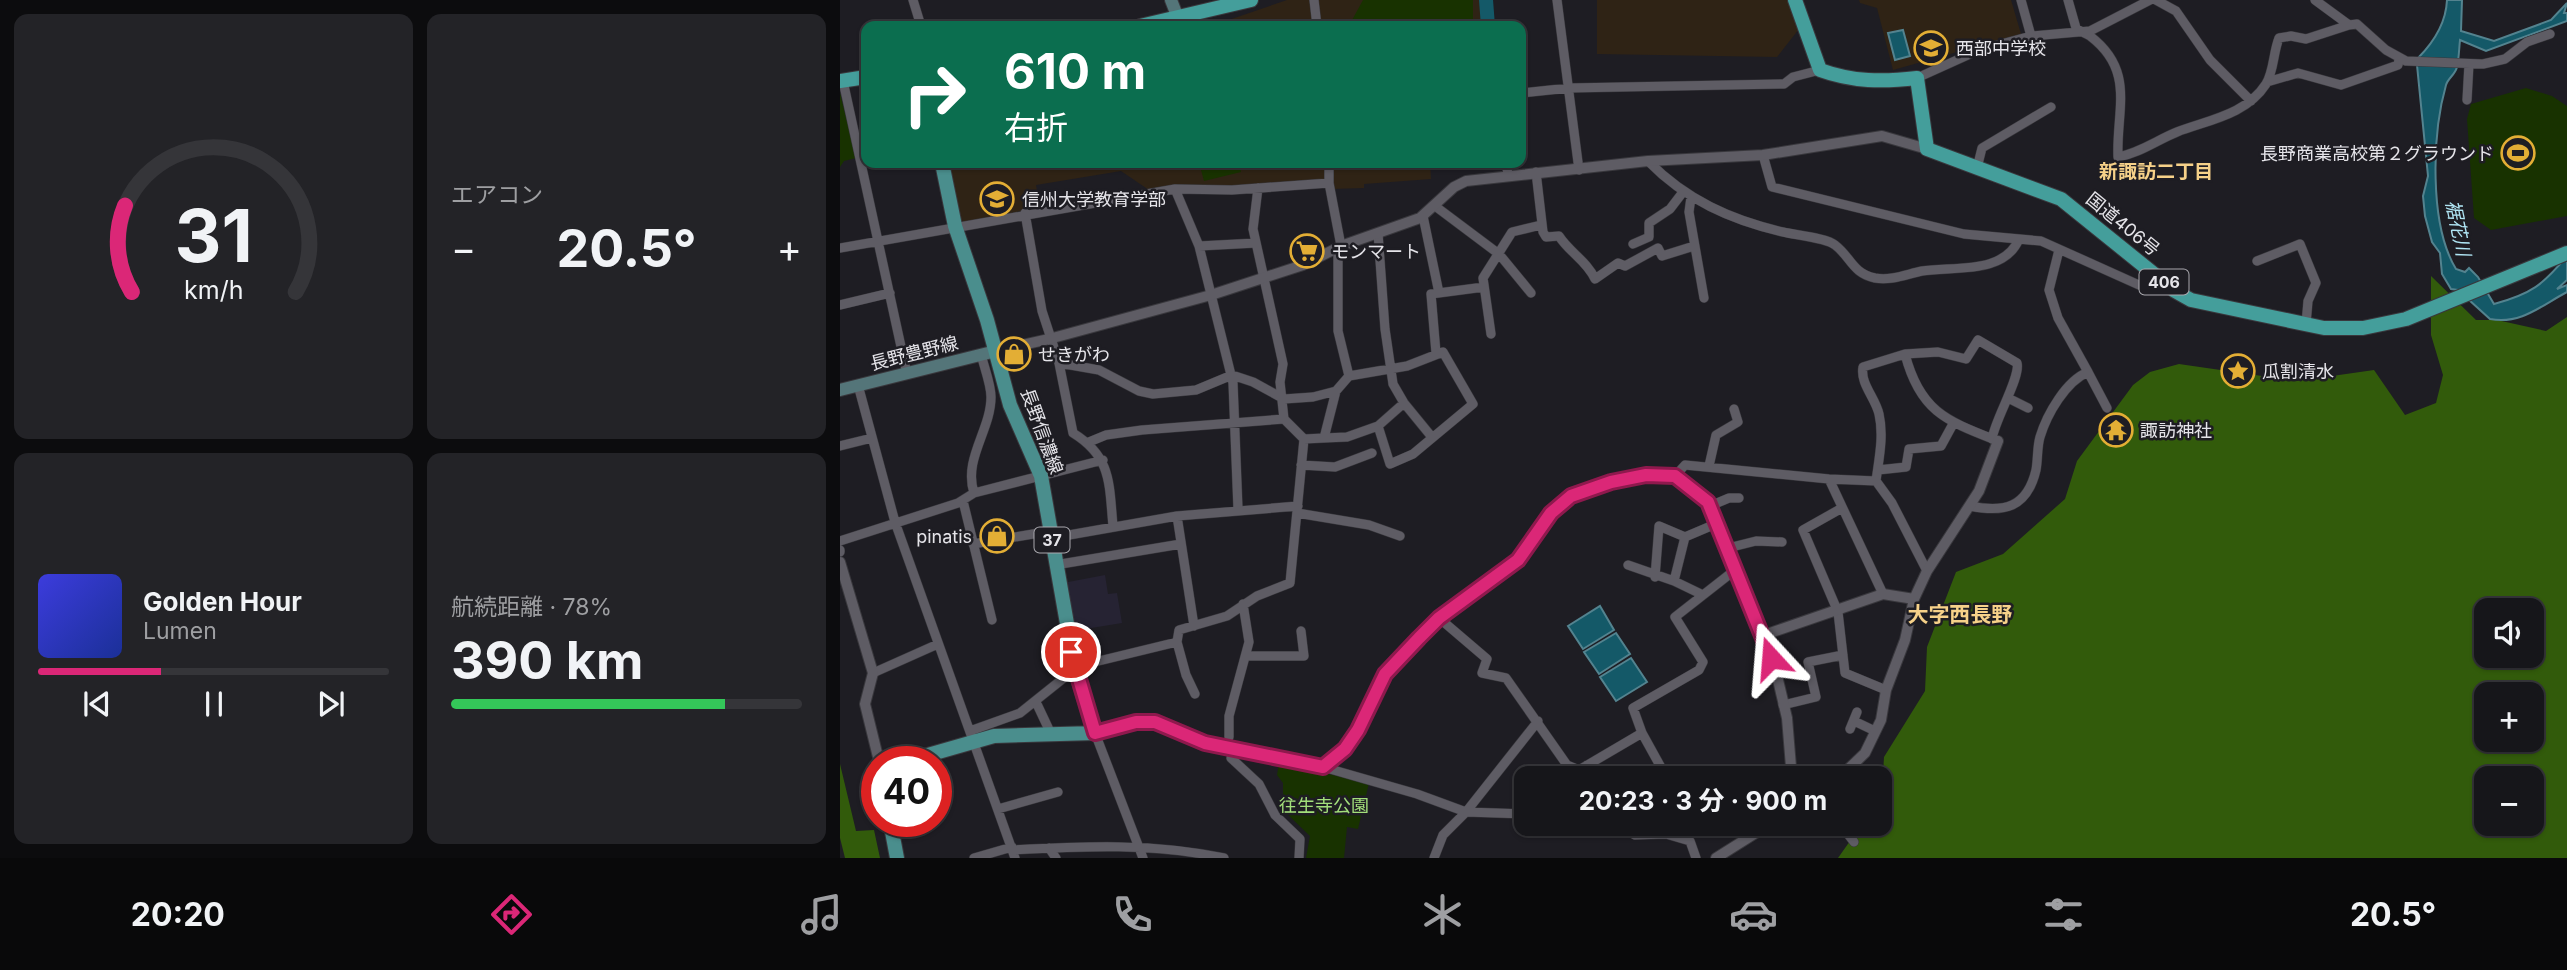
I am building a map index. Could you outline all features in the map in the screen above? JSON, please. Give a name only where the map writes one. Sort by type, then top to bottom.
[{"type":"highway","points":[[1164,21],[1251,0]]},
{"type":"highway","points":[[1795,0],[1820,70],[1846,79],[1884,81],[1917,78],[1927,149]]},
{"type":"highway","points":[[841,81],[861,78]]},
{"type":"highway","name":"国道406号","points":[[1927,149],[2062,199],[2175,291],[2191,300],[2306,324],[2344,330],[2406,319],[2567,253]]},
{"type":"main road","points":[[1171,0],[1178,18]]},
{"type":"main road","name":"長野信濃線","points":[[943,168],[955,226],[996,351],[1010,405],[1041,475],[1074,668],[1095,733]]},
{"type":"main road","name":"長野豊野線","points":[[840,390],[996,351]]},
{"type":"main road","points":[[946,746],[972,736],[1095,733]]},
{"type":"main road","points":[[893,837],[897,858]]},
{"type":"street","points":[[913,0],[919,21]]},
{"type":"street","points":[[1314,0],[1316,21]]},
{"type":"street","points":[[1557,0],[1579,170]]},
{"type":"street","points":[[2021,0],[2031,36]]},
{"type":"street","points":[[2068,0],[2078,31]]},
{"type":"street","points":[[1917,78],[1979,50],[2031,36],[2090,31],[2150,0]]},
{"type":"street","points":[[2156,0],[2176,11],[2210,60],[2251,101]]},
{"type":"street","points":[[2315,0],[2348,25]]},
{"type":"street","points":[[2078,31],[2089,35],[2103,50],[2114,62],[2119,75],[2123,103],[2117,131],[2118,157],[2132,155],[2176,132],[2234,112],[2251,101],[2267,82],[2279,38],[2306,39],[2357,24],[2402,60],[2466,64],[2505,59],[2527,42],[2550,34]]},
{"type":"street","points":[[2267,82],[2298,73],[2342,85],[2398,65],[2402,60]]},
{"type":"street","points":[[2466,64],[2468,100]]},
{"type":"street","points":[[1526,92],[1569,88],[1784,84],[1793,77],[1820,70]]},
{"type":"street","points":[[841,81],[861,167]]},
{"type":"street","points":[[1977,168],[1982,148],[2051,107]]},
{"type":"street","points":[[996,351],[1211,295],[1303,265],[1340,247],[1423,216],[1454,187],[1507,168],[1536,172],[1579,170],[1648,161],[1763,155],[1882,136],[1927,149]]},
{"type":"street","points":[[1763,155],[1772,187],[1964,234],[2041,241],[2139,285],[2175,291]]},
{"type":"street","points":[[1648,161],[1687,195],[1737,220],[1835,244],[1860,273],[1875,278],[1888,279],[1924,271],[1982,265],[2007,255],[2019,239]]},
{"type":"street","points":[[861,168],[907,373]]},
{"type":"street","points":[[1329,168],[1340,247],[1338,331],[1349,376]]},
{"type":"street","points":[[1536,172],[1541,225],[1546,237],[1559,236],[1569,251],[1583,261],[1595,279],[1618,264],[1625,266],[1658,248],[1662,256],[1694,246]]},
{"type":"street","points":[[840,248],[1025,213],[1175,189],[1258,188],[1329,183]]},
{"type":"street","points":[[1258,188],[1253,229],[1283,364],[1280,382],[1284,399],[1284,419],[1304,439],[1347,437],[1378,426],[1404,403]]},
{"type":"street","points":[[1175,189],[1199,246],[1232,375],[1238,509]]},
{"type":"street","points":[[1633,244],[1649,237],[1648,223],[1687,195]]},
{"type":"street","points":[[1687,195],[1704,298]]},
{"type":"street","points":[[1435,206],[1499,254],[1531,293]]},
{"type":"street","points":[[1025,213],[1049,339],[1059,363],[1073,433],[1088,442],[1103,460],[1107,473],[1112,526]]},
{"type":"street","points":[[1423,216],[1439,293]]},
{"type":"street","points":[[1491,334],[1483,278],[1512,232],[1541,225]]},
{"type":"street","points":[[1378,233],[1390,370],[1404,403],[1431,436]]},
{"type":"street","points":[[1199,246],[1256,243]]},
{"type":"street","points":[[2257,261],[2300,244],[2316,283],[2308,301],[2306,324]]},
{"type":"street","points":[[2059,250],[2049,290],[2058,318],[2107,408]]},
{"type":"street","points":[[1436,353],[1431,294],[1484,287]]},
{"type":"street","points":[[840,305],[890,293]]},
{"type":"street","points":[[1852,766],[1865,753],[1875,731],[1886,690],[1905,640],[1914,599],[1927,572],[1979,491],[1995,440],[1996,419],[2008,398],[2018,369],[2017,363],[1978,340],[1966,359],[1938,352],[1905,354],[1863,367],[1862,376],[1878,411],[1882,438],[1877,476],[1927,572]]},
{"type":"street","points":[[1324,438],[1336,391],[1349,376],[1407,366],[1443,352],[1473,404],[1431,436],[1413,454],[1390,464],[1378,426]]},
{"type":"street","points":[[974,493],[971,484],[973,457],[991,398],[981,354]]},
{"type":"street","points":[[1905,354],[1911,378],[1922,396],[1953,424],[1995,440]]},
{"type":"street","points":[[1059,363],[1098,370],[1139,391],[1153,394],[1196,390],[1232,375],[1253,382],[1284,399],[1313,397],[1336,391]]},
{"type":"street","points":[[1970,506],[1994,511],[2009,508],[2028,491],[2036,470],[2040,438],[2049,416],[2079,376],[2088,372]]},
{"type":"street","points":[[859,385],[895,522],[1014,852]]},
{"type":"street","points":[[2008,398],[2028,408]]},
{"type":"street","points":[[1709,466],[1716,435],[1738,422],[1734,409]]},
{"type":"street","points":[[1088,442],[1107,435],[1142,430],[1284,419]]},
{"type":"street","points":[[1675,476],[1685,465],[1829,480],[1877,476],[1906,467],[1909,449],[1941,446],[1953,424]]},
{"type":"street","points":[[840,446],[872,438]]},
{"type":"street","points":[[1195,694],[1177,642],[1180,630],[1227,616],[1243,604],[1290,583],[1304,439]]},
{"type":"street","points":[[1301,465],[1335,467],[1372,453]]},
{"type":"street","points":[[840,541],[963,500],[974,493],[1103,460]]},
{"type":"street","points":[[1323,767],[1345,749],[1358,730],[1385,674],[1439,618],[1518,560],[1551,513],[1571,496],[1604,484],[1646,475],[1675,476],[1710,506],[1764,635],[1783,705],[1790,766]]},
{"type":"street","points":[[1829,480],[1883,594]]},
{"type":"street","points":[[1710,506],[1729,498],[1740,498]]},
{"type":"street","points":[[963,500],[992,620]]},
{"type":"street","points":[[1842,508],[1803,530],[1838,612],[1845,673],[1849,677],[1886,690]]},
{"type":"street","points":[[974,544],[1238,509],[1297,510],[1369,525],[1400,536]]},
{"type":"street","points":[[1177,516],[1194,626]]},
{"type":"street","points":[[1655,577],[1659,526],[1685,537],[1718,523]]},
{"type":"street","points":[[1674,581],[1685,537]]},
{"type":"street","points":[[1728,548],[1756,541],[1782,542]]},
{"type":"street","points":[[1055,565],[1181,544]]},
{"type":"street","points":[[840,562],[873,673],[865,704],[875,746]]},
{"type":"street","points":[[1628,565],[1655,577],[1674,581],[1703,595]]},
{"type":"street","points":[[1660,766],[1642,733],[1633,708],[1699,670],[1703,662],[1675,617],[1735,570]]},
{"type":"street","points":[[1764,635],[1838,612],[1883,594],[1914,599]]},
{"type":"street","points":[[1229,737],[1229,716],[1248,656],[1249,642],[1243,604]]},
{"type":"street","points":[[1439,618],[1487,659],[1482,673],[1506,678],[1567,765],[1579,770],[1642,733]]},
{"type":"street","points":[[1248,656],[1304,656],[1301,632]]},
{"type":"street","points":[[972,736],[1020,713],[1074,668],[1159,649],[1177,642]]},
{"type":"street","points":[[873,673],[938,644]]},
{"type":"street","points":[[1783,705],[1816,697],[1808,662],[1843,654]]},
{"type":"street","points":[[1036,702],[1052,736]]},
{"type":"street","points":[[1434,858],[1443,835],[1466,812],[1538,721]]},
{"type":"street","points":[[1854,721],[1875,731]]},
{"type":"street","points":[[1143,858],[1095,733],[1136,722],[1155,722],[1205,743],[1323,767],[1418,794],[1466,812],[1514,814]]},
{"type":"street","points":[[1231,758],[1259,784],[1275,815],[1300,839],[1299,858]]},
{"type":"street","points":[[998,809],[1058,792]]},
{"type":"street","points":[[1672,836],[1690,841],[1696,858]]},
{"type":"street","points":[[1716,858],[1751,836]]},
{"type":"street","points":[[1849,836],[1854,842]]},
{"type":"street","points":[[974,858],[1049,848],[1140,846],[1178,848],[1224,858]]},
{"type":"street","points":[[1049,848],[1056,858]]},
{"type":"shaded area","points":[[1287,0],[1483,0],[1484,21],[1226,21]]},
{"type":"shaded area","points":[[1597,0],[1788,0],[1799,29],[1777,57],[1597,54]]},
{"type":"shaded area","name":"西部中学校","points":[[1859,0],[2011,0],[2021,34],[1893,70],[1877,8],[1860,3]]},
{"type":"shaded area","name":"信州大学教育学部","points":[[949,168],[1430,168],[1431,179],[1364,184],[1364,188],[1331,189],[1331,182],[1149,190],[1121,171],[1036,185],[1040,207],[960,224]]},
{"type":"shaded area","points":[[1105,575],[1108,594],[1117,593],[1122,623],[1073,631],[1063,583]]},
{"type":"green space","points":[[1363,0],[1473,0],[1473,21],[1352,21]]},
{"type":"green space","name":"長野商業高校第２グラウンド","points":[[2526,88],[2552,96],[2567,106],[2567,216],[2491,230],[2474,218],[2467,119],[2471,104]]},
{"type":"green space","points":[[840,93],[856,158],[844,161],[840,167]]},
{"type":"green space","points":[[1240,168],[1241,172],[1204,181],[1201,170]]},
{"type":"green space","points":[[2431,276],[2476,320],[2497,320],[2546,331],[2567,317],[2567,858],[1838,858],[1854,836],[1892,836],[1892,766],[1883,766],[1884,757],[1925,691],[1927,647],[1956,572],[2003,554],[2065,499],[2077,461],[2133,385],[2150,372],[2179,364],[2297,381],[2374,370],[2405,415],[2436,403],[2443,375],[2431,335]]},
{"type":"green space","name":"往生寺公園","points":[[1279,763],[1369,783],[1358,829],[1347,827],[1344,858],[1306,858],[1310,836],[1283,810],[1283,783],[1277,775]]},
{"type":"green space","points":[[840,764],[856,831],[861,831],[861,837],[876,837],[880,858],[845,858],[840,838]]},
{"type":"water","points":[[2447,0],[2462,0],[2461,31],[2494,41],[2551,20],[2567,3],[2564,13],[2567,13],[2567,21],[2486,51],[2460,40],[2457,67],[2447,83],[2441,105],[2436,153],[2437,204],[2447,250],[2456,269],[2465,272],[2469,268],[2478,277],[2494,304],[2535,287],[2567,256],[2567,280],[2557,289],[2567,285],[2567,292],[2531,313],[2512,319],[2490,319],[2458,290],[2451,289],[2442,274],[2440,253],[2432,242],[2425,216],[2423,196],[2428,176],[2417,65],[2418,58],[2434,39],[2441,25]]},
{"type":"water","points":[[1903,30],[1910,56],[1895,60],[1888,33]]},
{"type":"water","points":[[1600,606],[1614,630],[1583,649],[1568,626]]},
{"type":"water","points":[[1616,633],[1630,654],[1599,674],[1584,652]]},
{"type":"water","points":[[1631,658],[1647,682],[1616,701],[1600,677]]},
{"type":"waterway","points":[[1486,0],[1488,21]]},
{"type":"place","name":"西部中学校","points":[[1931,48]]},
{"type":"place","name":"長野商業高校第２グラウンド","points":[[2518,153]]},
{"type":"place","name":"信州大学教育学部","points":[[997,199]]},
{"type":"place","name":"モンマート","points":[[1307,251]]},
{"type":"place","name":"せきがわ","points":[[1014,354]]},
{"type":"place","name":"瓜割清水","points":[[2238,371]]},
{"type":"place","name":"諏訪神社","points":[[2116,430]]},
{"type":"place","name":"pinatis","points":[[997,536]]},
{"type":"district","name":"新諏訪二丁目","points":[[2156,171]]},
{"type":"district","name":"大字西長野","points":[[1960,614]]},
{"type":"route","points":[[1071,652],[1095,733],[1136,722],[1155,722],[1205,743],[1323,767],[1345,749],[1358,730],[1385,674],[1439,618],[1518,560],[1535,540],[1551,513],[1571,496],[1585,489],[1646,475],[1659,475],[1675,476],[1708,502],[1764,635],[1771,658]]},
{"type":"water label","name":"裾花川","points":[[2458,228]]}]
